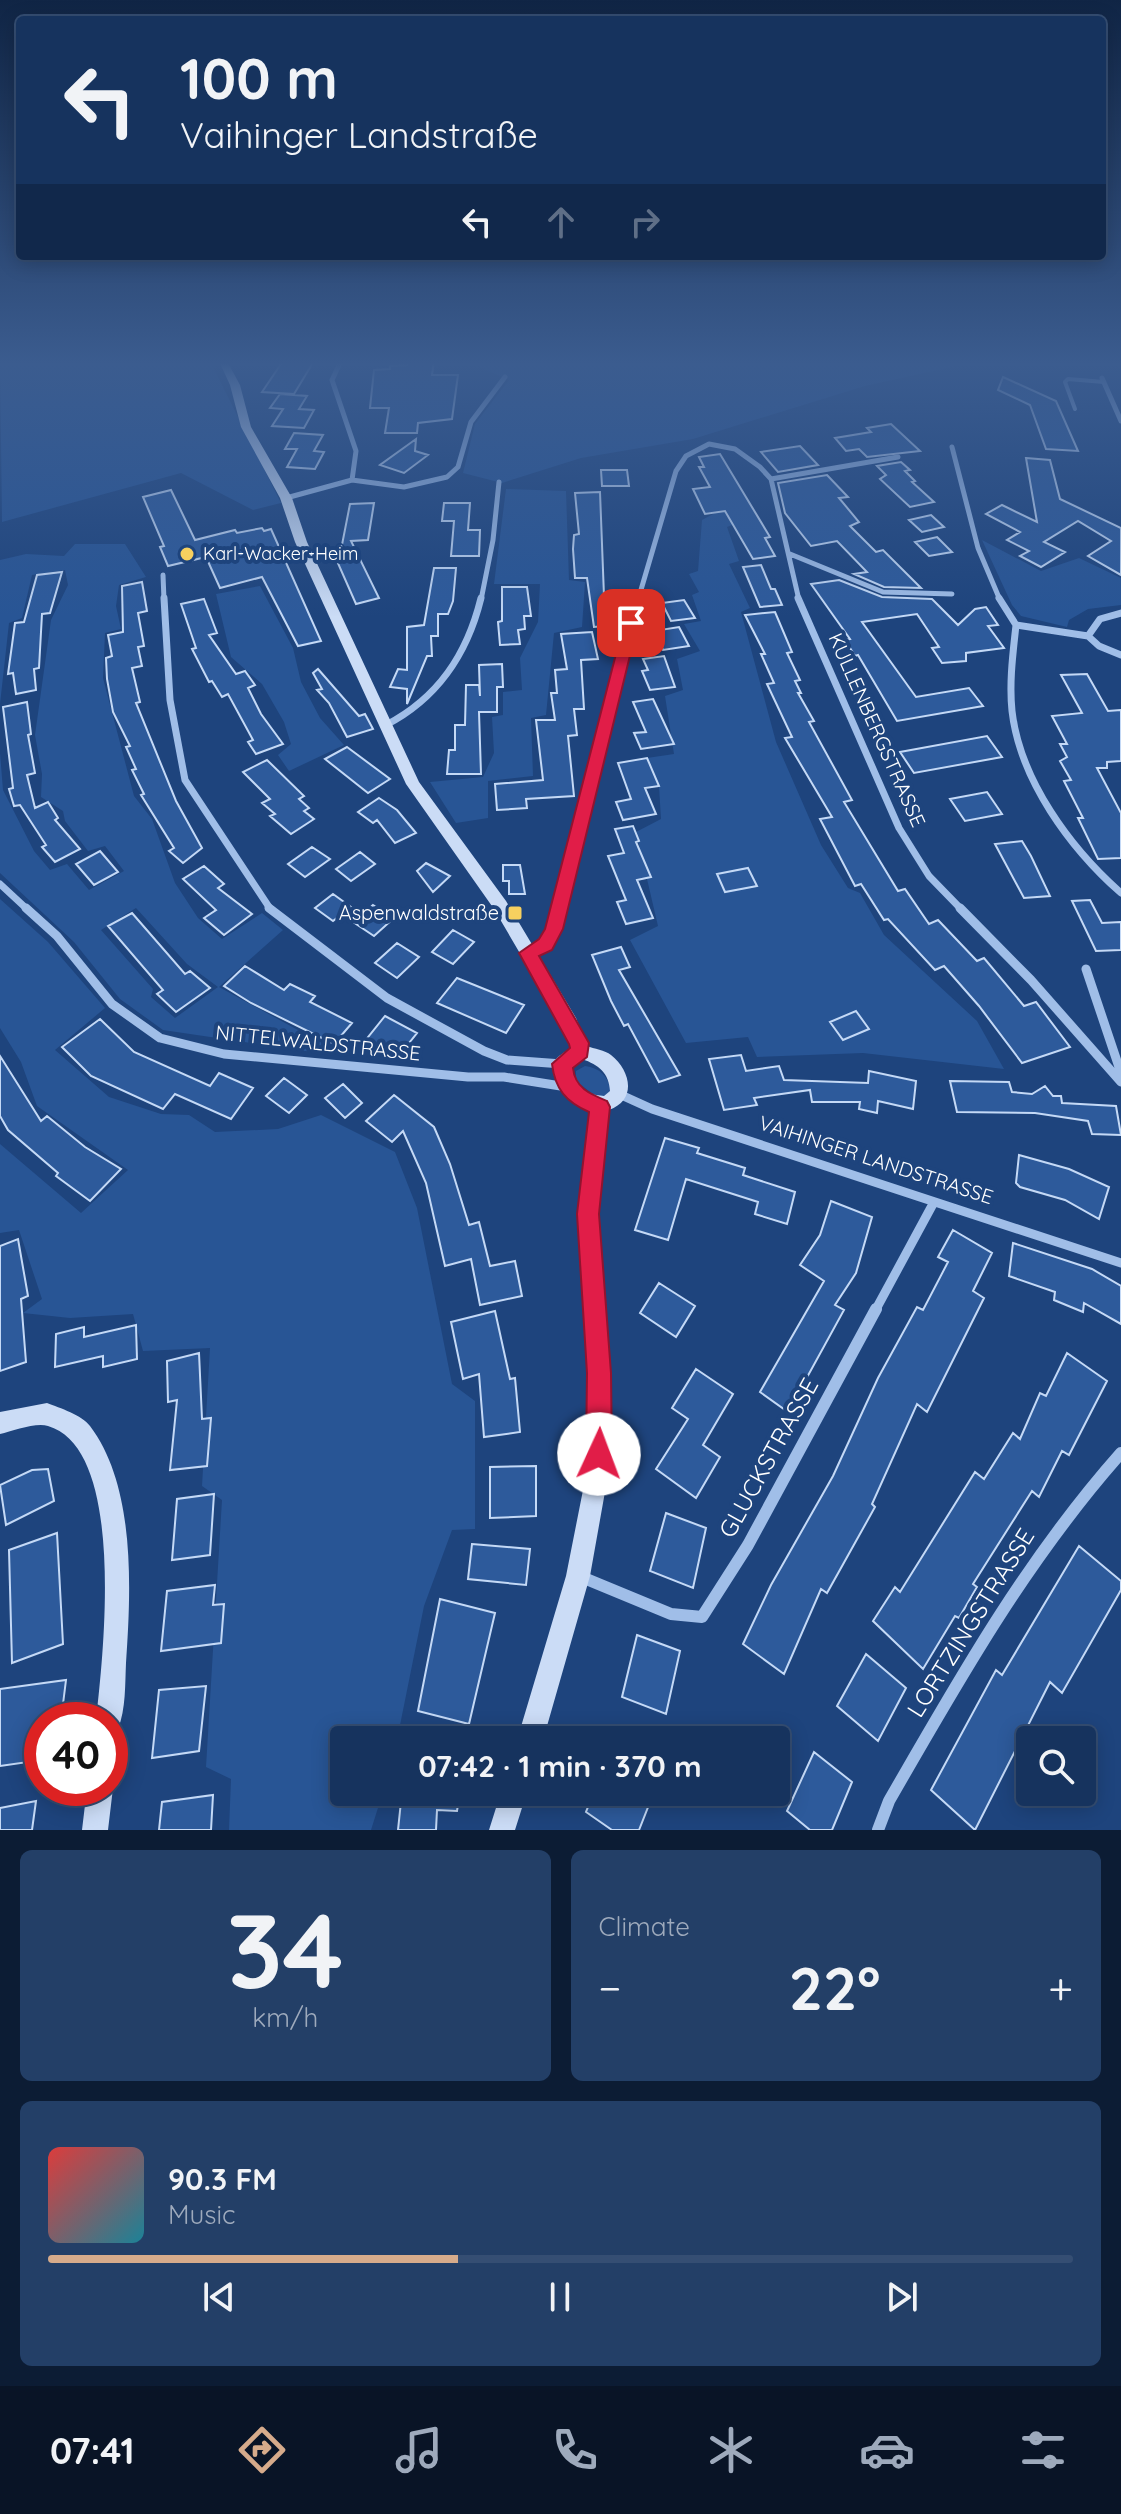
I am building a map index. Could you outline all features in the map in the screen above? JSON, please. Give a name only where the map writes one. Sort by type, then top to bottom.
[{"type":"street","points":[[257,446],[286,498],[301,542],[413,784],[491,892],[570,1023],[580,1051]]},
{"type":"street","points":[[352,480],[354,446]]},
{"type":"street","points":[[286,498],[352,480],[404,487],[447,477],[458,467],[464,446]]},
{"type":"street","points":[[528,953],[546,944],[554,929],[630,626],[676,471],[685,453],[697,446]]},
{"type":"street","points":[[718,446],[738,453],[760,466],[771,479],[898,457]]},
{"type":"street","points":[[952,447],[959,463],[963,498],[987,573],[1016,625],[1010,668],[1014,724],[1039,789],[1072,839],[1121,893]]},
{"type":"street","name":"KULLENBERGSTRASSE","points":[[771,479],[797,596],[899,828],[929,876],[1031,980],[1121,1082]]},
{"type":"street","points":[[386,725],[421,706],[451,669],[475,621],[490,571],[499,482]]},
{"type":"street","points":[[790,554],[883,592],[952,594]]},
{"type":"street","points":[[163,575],[170,700],[185,780],[272,912],[387,998],[507,1060],[562,1064],[580,1051],[593,1053],[613,1069],[620,1082],[619,1094],[608,1105],[600,1107],[579,1098],[568,1087],[562,1064]]},
{"type":"street","points":[[1088,636],[1091,624],[1098,619],[1121,613]]},
{"type":"street","points":[[1016,625],[1088,636],[1099,646],[1121,655]]},
{"type":"street","name":"NITTELWALDSTRASSE","points":[[0,884],[57,936],[112,1004],[160,1038],[224,1054],[468,1077],[504,1077],[568,1087]]},
{"type":"street","points":[[1086,969],[1121,1073]]},
{"type":"street","points":[[504,1077],[507,1060]]},
{"type":"street","name":"VAIHINGER LANDSTRASSE","points":[[619,1094],[652,1109],[1120,1260]]},
{"type":"street","points":[[534,1726],[578,1576],[597,1475],[601,1433],[588,1214],[600,1107]]},
{"type":"street","name":"GLUCKSTRASSE","points":[[578,1576],[671,1614],[702,1617],[748,1545],[934,1202]]},
{"type":"street","points":[[0,1423],[31,1413],[53,1415],[84,1435],[97,1456],[113,1516],[117,1557],[110,1702]]},
{"type":"street","name":"LORTZINGSTRASSE","points":[[878,1830],[889,1801],[996,1615],[1075,1502],[1121,1453]]},
{"type":"street","points":[[95,1830],[98,1806]]},
{"type":"street","points":[[502,1830],[510,1806]]},
{"type":"shaded area","points":[[1,446],[253,446],[281,503],[253,510],[181,473],[2,522]]},
{"type":"shaded area","points":[[470,446],[649,446],[581,458],[502,483],[463,473]]},
{"type":"shaded area","points":[[506,489],[566,491],[569,580],[585,582],[582,627],[554,633],[546,715],[531,718],[533,776],[488,781],[488,818],[456,823],[430,782],[483,777],[494,753],[492,717],[503,715],[503,692],[522,690],[520,658],[538,622],[540,584],[494,584]]},
{"type":"shaded area","points":[[729,498],[737,523],[727,527],[739,561],[729,564],[750,608],[741,612],[776,742],[821,845],[848,888],[860,893],[884,935],[977,1021],[1004,1069],[863,1053],[757,1057],[748,1037],[686,1043],[630,940],[658,926],[636,832],[661,819],[659,786],[647,758],[674,754],[665,696],[683,690],[677,659],[700,651],[684,624],[701,621],[692,595],[699,592],[689,574],[698,571],[702,520],[715,513],[714,504]]},
{"type":"shaded area","points":[[982,540],[1041,571],[1079,558],[1121,578],[1121,605],[1088,609],[1069,620],[1067,627],[1021,616],[1012,605]]},
{"type":"shaded area","points":[[75,544],[125,544],[146,577],[119,585],[116,606],[121,629],[105,633],[103,678],[134,796],[152,819],[175,883],[198,918],[222,939],[262,913],[283,930],[219,987],[331,1048],[326,1054],[163,1030],[120,999],[74,942],[0,873],[0,753],[3,790],[34,851],[50,870],[67,864],[89,890],[124,871],[105,846],[88,851],[65,821],[63,811],[41,797],[42,774],[35,735],[51,620],[68,585],[65,570],[32,575],[22,618],[9,623],[0,704],[0,560],[26,554],[64,556]],"holes":[[[136,908],[187,964],[218,987],[175,1018],[151,997],[153,989],[101,930]]]},
{"type":"shaded area","points":[[260,586],[293,648],[301,682],[320,718],[344,745],[289,771],[278,755],[291,744],[284,722],[262,684],[231,657],[216,594]]},
{"type":"shaded area","points":[[0,899],[48,942],[105,1008],[55,1050],[109,1097],[161,1114],[189,1115],[215,1132],[278,1129],[321,1115],[395,1152],[417,1208],[452,1384],[475,1401],[475,1529],[452,1530],[424,1606],[400,1726],[330,1726],[330,1806],[379,1806],[371,1830],[229,1830],[231,1779],[206,1767],[222,1500],[202,1486],[210,1348],[143,1351],[133,1314],[70,1318],[23,1313],[42,1299],[19,1230],[0,1233],[0,1144],[81,1213],[128,1170],[37,1106],[21,1062],[0,1028]]},
{"type":"shaded area","points":[[585,1066],[599,1071],[608,1081],[611,1091],[606,1098],[594,1095],[576,1081],[576,1071]]},
{"type":"building","points":[[286,446],[317,446],[314,451],[324,452],[315,469],[287,467],[297,449],[285,449]]},
{"type":"building","points":[[406,446],[415,446],[415,451],[428,455],[404,473],[380,465]]},
{"type":"building","points":[[800,446],[818,465],[778,472],[761,452]]},
{"type":"building","points":[[842,446],[915,446],[920,451],[867,457],[859,449],[846,451]]},
{"type":"building","points":[[1045,446],[1076,446],[1078,451],[1046,449]]},
{"type":"building","points":[[720,454],[770,537],[765,538],[775,556],[753,559],[725,511],[705,514],[693,489],[710,487],[699,467],[704,467],[699,457]]},
{"type":"building","points":[[1026,458],[1050,460],[1060,499],[1121,528],[1121,575],[1088,556],[1111,541],[1078,521],[1044,542],[1065,552],[1041,567],[1020,556],[1029,551],[1007,540],[1020,532],[986,514],[1002,505],[1037,522]]},
{"type":"building","points":[[901,462],[910,470],[905,471],[915,481],[912,482],[934,502],[910,507],[880,479],[886,475],[877,466]]},
{"type":"building","points":[[601,470],[627,470],[629,486],[602,486]]},
{"type":"building","points":[[827,475],[848,497],[839,498],[859,522],[850,526],[876,552],[883,550],[921,588],[884,587],[854,574],[867,572],[837,541],[811,546],[785,513],[778,483]]},
{"type":"building","points":[[171,490],[195,540],[235,530],[237,533],[271,529],[321,641],[298,646],[262,577],[220,588],[206,557],[168,566],[160,547],[164,546],[143,497]]},
{"type":"building","points":[[600,492],[604,596],[612,595],[617,625],[594,627],[587,578],[575,578],[574,535],[579,534],[575,493]]},
{"type":"building","points":[[374,503],[368,540],[351,541],[379,598],[356,604],[333,552],[341,550],[350,504]]},
{"type":"building","points":[[444,503],[470,503],[468,530],[480,530],[479,556],[451,556],[454,521],[442,521]]},
{"type":"building","points":[[931,515],[944,527],[922,532],[909,520]]},
{"type":"building","points":[[937,537],[952,552],[929,556],[915,542]]},
{"type":"building","points":[[761,565],[782,605],[760,607],[743,567]]},
{"type":"building","points":[[434,568],[456,568],[453,601],[448,614],[438,614],[438,636],[431,636],[432,656],[427,656],[407,704],[407,689],[390,687],[398,669],[407,670],[407,627],[424,625]]},
{"type":"building","points":[[62,572],[50,613],[42,614],[39,668],[34,669],[36,690],[16,694],[13,673],[8,674],[15,623],[24,622],[37,575]]},
{"type":"building","points":[[839,580],[882,597],[932,599],[958,625],[975,609],[986,607],[998,625],[988,626],[1004,648],[966,653],[966,661],[942,663],[932,648],[939,647],[917,614],[862,622],[916,697],[969,688],[983,706],[897,721],[858,655],[855,656],[845,640],[850,639],[811,584]]},
{"type":"building","points":[[142,582],[147,611],[138,613],[144,646],[138,647],[142,666],[132,668],[140,702],[136,703],[176,801],[202,848],[183,863],[169,851],[174,848],[141,795],[144,794],[132,770],[136,769],[126,747],[130,746],[113,712],[107,679],[106,658],[112,656],[108,635],[123,632],[122,586]]},
{"type":"building","points":[[502,587],[527,587],[531,616],[524,616],[525,629],[518,630],[520,644],[500,645],[498,622],[502,621]]},
{"type":"building","points":[[204,599],[217,633],[209,635],[236,674],[245,671],[255,685],[248,688],[261,714],[283,744],[256,754],[248,742],[253,740],[228,694],[222,697],[212,681],[209,682],[192,649],[196,648],[181,604]]},
{"type":"building","points":[[684,600],[695,618],[671,621],[662,603]]},
{"type":"building","points":[[775,612],[792,652],[787,653],[800,680],[795,681],[801,693],[798,693],[814,721],[809,722],[852,800],[844,802],[898,891],[905,889],[929,924],[938,920],[977,961],[984,958],[1024,1006],[1036,1002],[1070,1047],[1022,1063],[944,966],[935,970],[888,919],[884,920],[861,884],[855,886],[820,819],[832,817],[785,738],[792,737],[767,684],[774,683],[761,654],[765,654],[745,615]]},
{"type":"building","points":[[679,627],[689,646],[663,650],[654,631]]},
{"type":"building","points":[[592,632],[598,659],[581,660],[584,709],[574,709],[577,735],[568,736],[574,796],[526,799],[527,808],[497,810],[495,784],[543,780],[536,720],[555,720],[551,693],[557,693],[555,670],[567,669],[561,634]]},
{"type":"building","points":[[664,656],[675,687],[650,690],[642,671],[648,670],[643,659]]},
{"type":"building","points":[[502,664],[503,687],[497,687],[497,712],[479,712],[481,774],[447,774],[449,750],[455,750],[455,725],[465,725],[466,685],[479,685],[480,696],[479,665]]},
{"type":"building","points":[[318,669],[359,716],[365,714],[373,729],[347,737],[329,703],[317,690],[322,689],[313,673]]},
{"type":"building","points":[[1087,674],[1108,711],[1121,710],[1121,761],[1107,762],[1107,768],[1097,768],[1121,813],[1121,858],[1098,859],[1078,818],[1083,818],[1064,781],[1071,780],[1060,761],[1067,757],[1060,744],[1067,744],[1052,716],[1082,713],[1061,675]]},
{"type":"building","points":[[653,699],[674,744],[641,749],[634,733],[646,732],[633,702]]},
{"type":"building","points":[[27,702],[31,734],[28,735],[35,773],[27,775],[35,808],[48,802],[58,818],[55,820],[80,849],[55,862],[42,847],[46,845],[20,805],[14,806],[9,789],[13,788],[3,707]]},
{"type":"building","points":[[987,736],[1002,757],[914,773],[900,752]]},
{"type":"building","points":[[347,747],[390,779],[368,793],[325,759]]},
{"type":"building","points":[[647,758],[659,786],[645,788],[656,814],[623,820],[616,802],[631,799],[618,763]]},
{"type":"building","points":[[267,760],[304,796],[299,799],[309,808],[304,811],[314,819],[291,834],[270,816],[275,814],[262,803],[270,799],[243,772]]},
{"type":"building","points":[[987,792],[1002,814],[965,821],[950,799]]},
{"type":"building","points":[[379,798],[397,810],[416,833],[395,843],[377,820],[373,823],[358,812]]},
{"type":"building","points":[[633,826],[639,841],[636,842],[651,877],[637,880],[653,918],[626,924],[617,902],[626,900],[608,856],[624,853],[615,829]]},
{"type":"building","points":[[1022,841],[1050,896],[1024,898],[995,844]]},
{"type":"building","points":[[312,847],[330,859],[305,877],[288,864]]},
{"type":"building","points":[[100,851],[118,872],[94,885],[76,864]]},
{"type":"building","points":[[360,852],[375,864],[351,881],[336,869]]},
{"type":"building","points":[[426,863],[450,876],[433,892],[417,871]]},
{"type":"building","points":[[503,865],[520,865],[525,894],[509,894],[509,881],[503,881]]},
{"type":"building","points":[[204,866],[224,884],[218,888],[252,914],[224,935],[204,918],[216,910],[183,879]]},
{"type":"building","points":[[748,868],[757,886],[725,892],[717,874]]},
{"type":"building","points":[[333,894],[351,907],[333,921],[315,908]]},
{"type":"building","points":[[1090,900],[1102,923],[1121,922],[1121,950],[1096,951],[1072,901]]},
{"type":"building","points":[[373,905],[394,918],[374,936],[353,922]]},
{"type":"building","points":[[132,913],[185,974],[190,971],[210,988],[176,1012],[157,994],[163,990],[108,926]]},
{"type":"building","points":[[453,930],[474,942],[453,964],[432,952]]},
{"type":"building","points":[[397,943],[419,957],[397,978],[375,963]]},
{"type":"building","points":[[621,947],[630,967],[619,970],[680,1075],[659,1082],[628,1024],[624,1026],[611,1001],[592,955]]},
{"type":"building","points":[[245,966],[284,990],[290,984],[315,996],[310,1002],[352,1023],[334,1044],[251,1003],[224,986]]},
{"type":"building","points":[[457,978],[524,1005],[506,1033],[437,1003]]},
{"type":"building","points":[[856,1011],[869,1029],[843,1040],[830,1022]]},
{"type":"building","points":[[385,1016],[417,1033],[397,1058],[365,1041]]},
{"type":"building","points":[[100,1019],[134,1052],[210,1086],[219,1073],[253,1088],[231,1119],[175,1094],[163,1109],[91,1076],[62,1047]]},
{"type":"building","points":[[741,1055],[746,1071],[779,1066],[784,1080],[868,1083],[869,1071],[916,1081],[913,1109],[878,1101],[877,1113],[859,1109],[860,1102],[812,1102],[810,1090],[754,1098],[757,1105],[724,1110],[709,1059]]},
{"type":"building","points":[[0,1056],[41,1121],[47,1116],[85,1147],[121,1169],[90,1201],[56,1176],[58,1173],[8,1130],[0,1116]]},
{"type":"building","points":[[284,1078],[307,1095],[289,1113],[266,1096]]},
{"type":"building","points":[[950,1081],[1009,1082],[1012,1092],[1032,1094],[1045,1086],[1053,1096],[1061,1096],[1062,1103],[1116,1106],[1121,1135],[1092,1134],[1088,1121],[1035,1113],[957,1112]]},
{"type":"building","points":[[343,1084],[362,1103],[345,1118],[325,1098]]},
{"type":"building","points":[[394,1095],[434,1127],[450,1164],[469,1225],[479,1222],[490,1266],[515,1261],[522,1296],[480,1305],[471,1259],[445,1266],[426,1183],[403,1131],[392,1142],[366,1121]]},
{"type":"building","points":[[665,1138],[699,1148],[697,1153],[745,1168],[743,1175],[795,1192],[787,1224],[755,1214],[758,1202],[686,1179],[668,1240],[635,1230]]},
{"type":"building","points":[[1019,1155],[1069,1169],[1109,1187],[1099,1219],[1065,1200],[1020,1187],[1016,1183]]},
{"type":"building","points":[[831,1201],[872,1217],[856,1273],[835,1305],[844,1310],[788,1412],[760,1392],[824,1281],[800,1265],[820,1235]]},
{"type":"building","points":[[953,1230],[992,1253],[973,1291],[984,1298],[927,1412],[917,1404],[872,1504],[875,1507],[827,1593],[821,1589],[784,1674],[743,1644],[771,1585],[833,1476],[878,1378],[917,1307],[923,1310],[948,1262],[938,1257]]},
{"type":"building","points":[[18,1239],[28,1296],[21,1299],[26,1362],[0,1371],[0,1246]]},
{"type":"building","points":[[1013,1243],[1092,1269],[1121,1286],[1121,1324],[1084,1303],[1083,1312],[1054,1300],[1055,1292],[1009,1276]]},
{"type":"building","points":[[659,1283],[695,1306],[676,1337],[640,1313]]},
{"type":"building","points":[[495,1311],[510,1379],[515,1378],[520,1432],[484,1437],[479,1374],[463,1379],[451,1322]]},
{"type":"building","points":[[136,1325],[137,1359],[103,1367],[103,1356],[55,1367],[56,1334],[84,1327],[84,1337]]},
{"type":"building","points":[[199,1353],[202,1419],[211,1418],[207,1466],[170,1470],[177,1400],[168,1402],[167,1361]]},
{"type":"building","points":[[1067,1353],[1107,1381],[1069,1455],[1062,1451],[1039,1497],[1032,1491],[973,1584],[977,1587],[959,1618],[955,1616],[923,1669],[873,1621],[895,1587],[900,1592],[975,1472],[984,1479],[1013,1433],[1020,1439],[1040,1393],[1046,1396]]},
{"type":"building","points":[[696,1369],[733,1394],[703,1445],[720,1457],[696,1498],[656,1469],[688,1419],[672,1408]]},
{"type":"building","points":[[536,1466],[536,1516],[490,1518],[490,1467]]},
{"type":"building","points":[[48,1469],[54,1501],[6,1525],[0,1485],[32,1470]]},
{"type":"building","points":[[214,1494],[210,1555],[172,1560],[177,1499]]},
{"type":"building","points":[[666,1513],[706,1528],[693,1588],[650,1571]]},
{"type":"building","points":[[57,1533],[63,1644],[12,1663],[9,1550]]},
{"type":"building","points":[[472,1544],[530,1549],[526,1585],[468,1579]]},
{"type":"building","points":[[1079,1546],[1121,1581],[1121,1590],[1062,1693],[1050,1682],[1028,1726],[1016,1726],[1016,1749],[975,1830],[931,1790],[996,1670],[1002,1675]]},
{"type":"building","points":[[215,1585],[213,1605],[224,1604],[221,1643],[161,1651],[167,1591]]},
{"type":"building","points":[[440,1599],[495,1613],[469,1724],[418,1711]]},
{"type":"building","points":[[637,1635],[680,1651],[666,1714],[622,1697]]},
{"type":"building","points":[[866,1654],[906,1688],[878,1741],[837,1706]]},
{"type":"building","points":[[66,1680],[63,1702],[24,1702],[24,1763],[0,1766],[0,1689]]},
{"type":"building","points":[[206,1686],[199,1751],[152,1758],[159,1690]]},
{"type":"building","points":[[814,1752],[852,1782],[832,1830],[810,1830],[787,1811]]},
{"type":"building","points":[[213,1795],[211,1830],[159,1830],[162,1802]]},
{"type":"building","points":[[24,1803],[24,1806],[35,1806],[32,1830],[0,1830],[0,1808]]},
{"type":"building","points":[[401,1806],[458,1806],[457,1811],[437,1810],[436,1830],[398,1830]]},
{"type":"building","points":[[588,1806],[648,1806],[639,1830],[612,1830],[586,1812]]},
{"type":"place","name":"Karl-Wacker-Heim","points":[[187,554]]},
{"type":"place","name":"Aspenwaldstraße","points":[[515,913]]},
{"type":"route","points":[[599,1454],[599,1373],[588,1214],[590,1168],[600,1107],[579,1098],[564,1081],[562,1064],[580,1051],[579,1043],[528,953],[546,944],[554,929],[631,623]]}]
